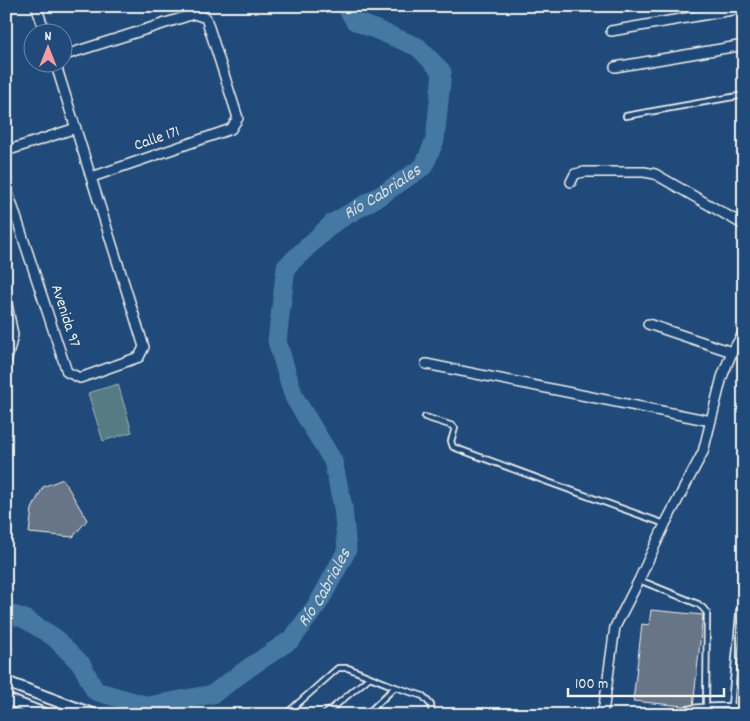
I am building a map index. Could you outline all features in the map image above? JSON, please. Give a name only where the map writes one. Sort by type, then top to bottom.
[{"type":"street","points":[[36,6],[42,22]]},
{"type":"street","points":[[611,31],[744,8]]},
{"type":"street","name":"Calle 171","points":[[72,53],[194,14],[206,18],[238,118],[231,129],[92,177]]},
{"type":"street","points":[[615,67],[744,45]]},
{"type":"street","points":[[58,72],[92,177]]},
{"type":"street","points":[[6,151],[76,128]]},
{"type":"street","points":[[571,182],[575,174],[584,172],[644,172],[655,174],[744,225]]},
{"type":"street","name":"Avenida 97","points":[[6,186],[67,372],[80,378],[140,357],[144,347],[92,177]]},
{"type":"street","points":[[6,299],[13,335],[6,363]]},
{"type":"street","points":[[648,324],[732,352]]},
{"type":"street","points":[[600,715],[604,706],[615,627],[640,580],[665,524],[703,452],[722,377],[732,352],[744,332]]},
{"type":"street","points":[[426,364],[711,421]]},
{"type":"street","points":[[6,682],[95,715]]},
{"type":"street","points":[[6,699],[47,715]]},
{"type":"lane","points":[[626,116],[744,94]]},
{"type":"lane","points":[[425,417],[455,428],[451,442],[453,447],[665,524]]},
{"type":"lane","points":[[640,580],[698,604],[707,613],[706,707]]},
{"type":"lane","points":[[731,706],[739,614],[740,611],[744,610]]},
{"type":"lane","points":[[285,715],[338,668],[348,668],[423,696],[431,705],[432,715]]},
{"type":"lane","points":[[324,715],[370,677]]},
{"type":"lane","points":[[366,715],[395,687]]},
{"type":"lane","points":[[673,715],[681,710],[744,706]]},
{"type":"lane","points":[[6,707],[14,715]]},
{"type":"green space","points":[[118,384],[132,432],[103,441],[88,393]]},
{"type":"building","points":[[63,479],[87,520],[73,537],[29,533],[32,509],[43,487]]},
{"type":"building","points":[[651,610],[703,615],[693,707],[633,701],[642,624],[649,625]]},
{"type":"building","points":[[390,710],[422,712],[422,715],[388,715]]},
{"type":"waterway","name":"Río Cabriales","points":[[6,613],[23,618],[54,637],[82,665],[95,691],[148,706],[213,694],[292,639],[319,602],[347,550],[343,507],[333,461],[294,397],[277,341],[286,267],[333,223],[383,194],[424,166],[435,140],[442,72],[418,47],[355,21],[346,6]]}]
